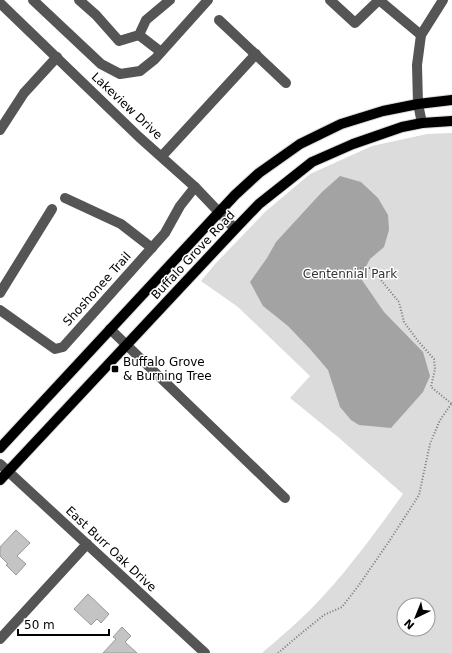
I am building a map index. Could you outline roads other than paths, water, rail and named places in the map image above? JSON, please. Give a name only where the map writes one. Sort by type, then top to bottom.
[{"type":"main road","name":"Buffalo Grove Road","points":[[0,448],[235,194],[259,174],[300,144],[341,124],[383,111],[418,104],[452,100]]},
{"type":"main road","name":"Buffalo Grove Road","points":[[0,480],[259,204],[312,162],[353,144],[402,127],[422,123],[452,121]]},
{"type":"street","points":[[33,0],[101,64],[120,74],[140,71],[155,59],[208,0]]},
{"type":"street","points":[[80,0],[119,41],[139,35],[146,20],[170,0]]},
{"type":"street","points":[[330,0],[355,23],[379,0],[421,35]]},
{"type":"street","points":[[422,123],[418,104],[417,65],[421,35],[442,0]]},
{"type":"street","name":"Lakeview Drive","points":[[0,3],[139,137],[195,187],[235,229]]},
{"type":"street","points":[[219,20],[286,83]]},
{"type":"street","points":[[139,35],[161,52]]},
{"type":"street","points":[[162,156],[256,54]]},
{"type":"street","points":[[0,130],[24,93],[57,57]]},
{"type":"street","name":"Shoshonee Trail","points":[[0,310],[56,350],[62,347],[165,233],[180,206],[195,187]]},
{"type":"street","points":[[65,198],[121,224],[152,248]]},
{"type":"street","points":[[0,293],[52,209]]},
{"type":"street","points":[[110,329],[285,498]]},
{"type":"street","name":"East Burr Oak Drive","points":[[0,464],[205,653]]},
{"type":"street","points":[[0,639],[87,544]]},
{"type":"place","name":"Buffalo Grove & Burning Tree","points":[[115,369]]},
{"type":"park label","name":"Centennial Park","points":[[350,274]]}]
